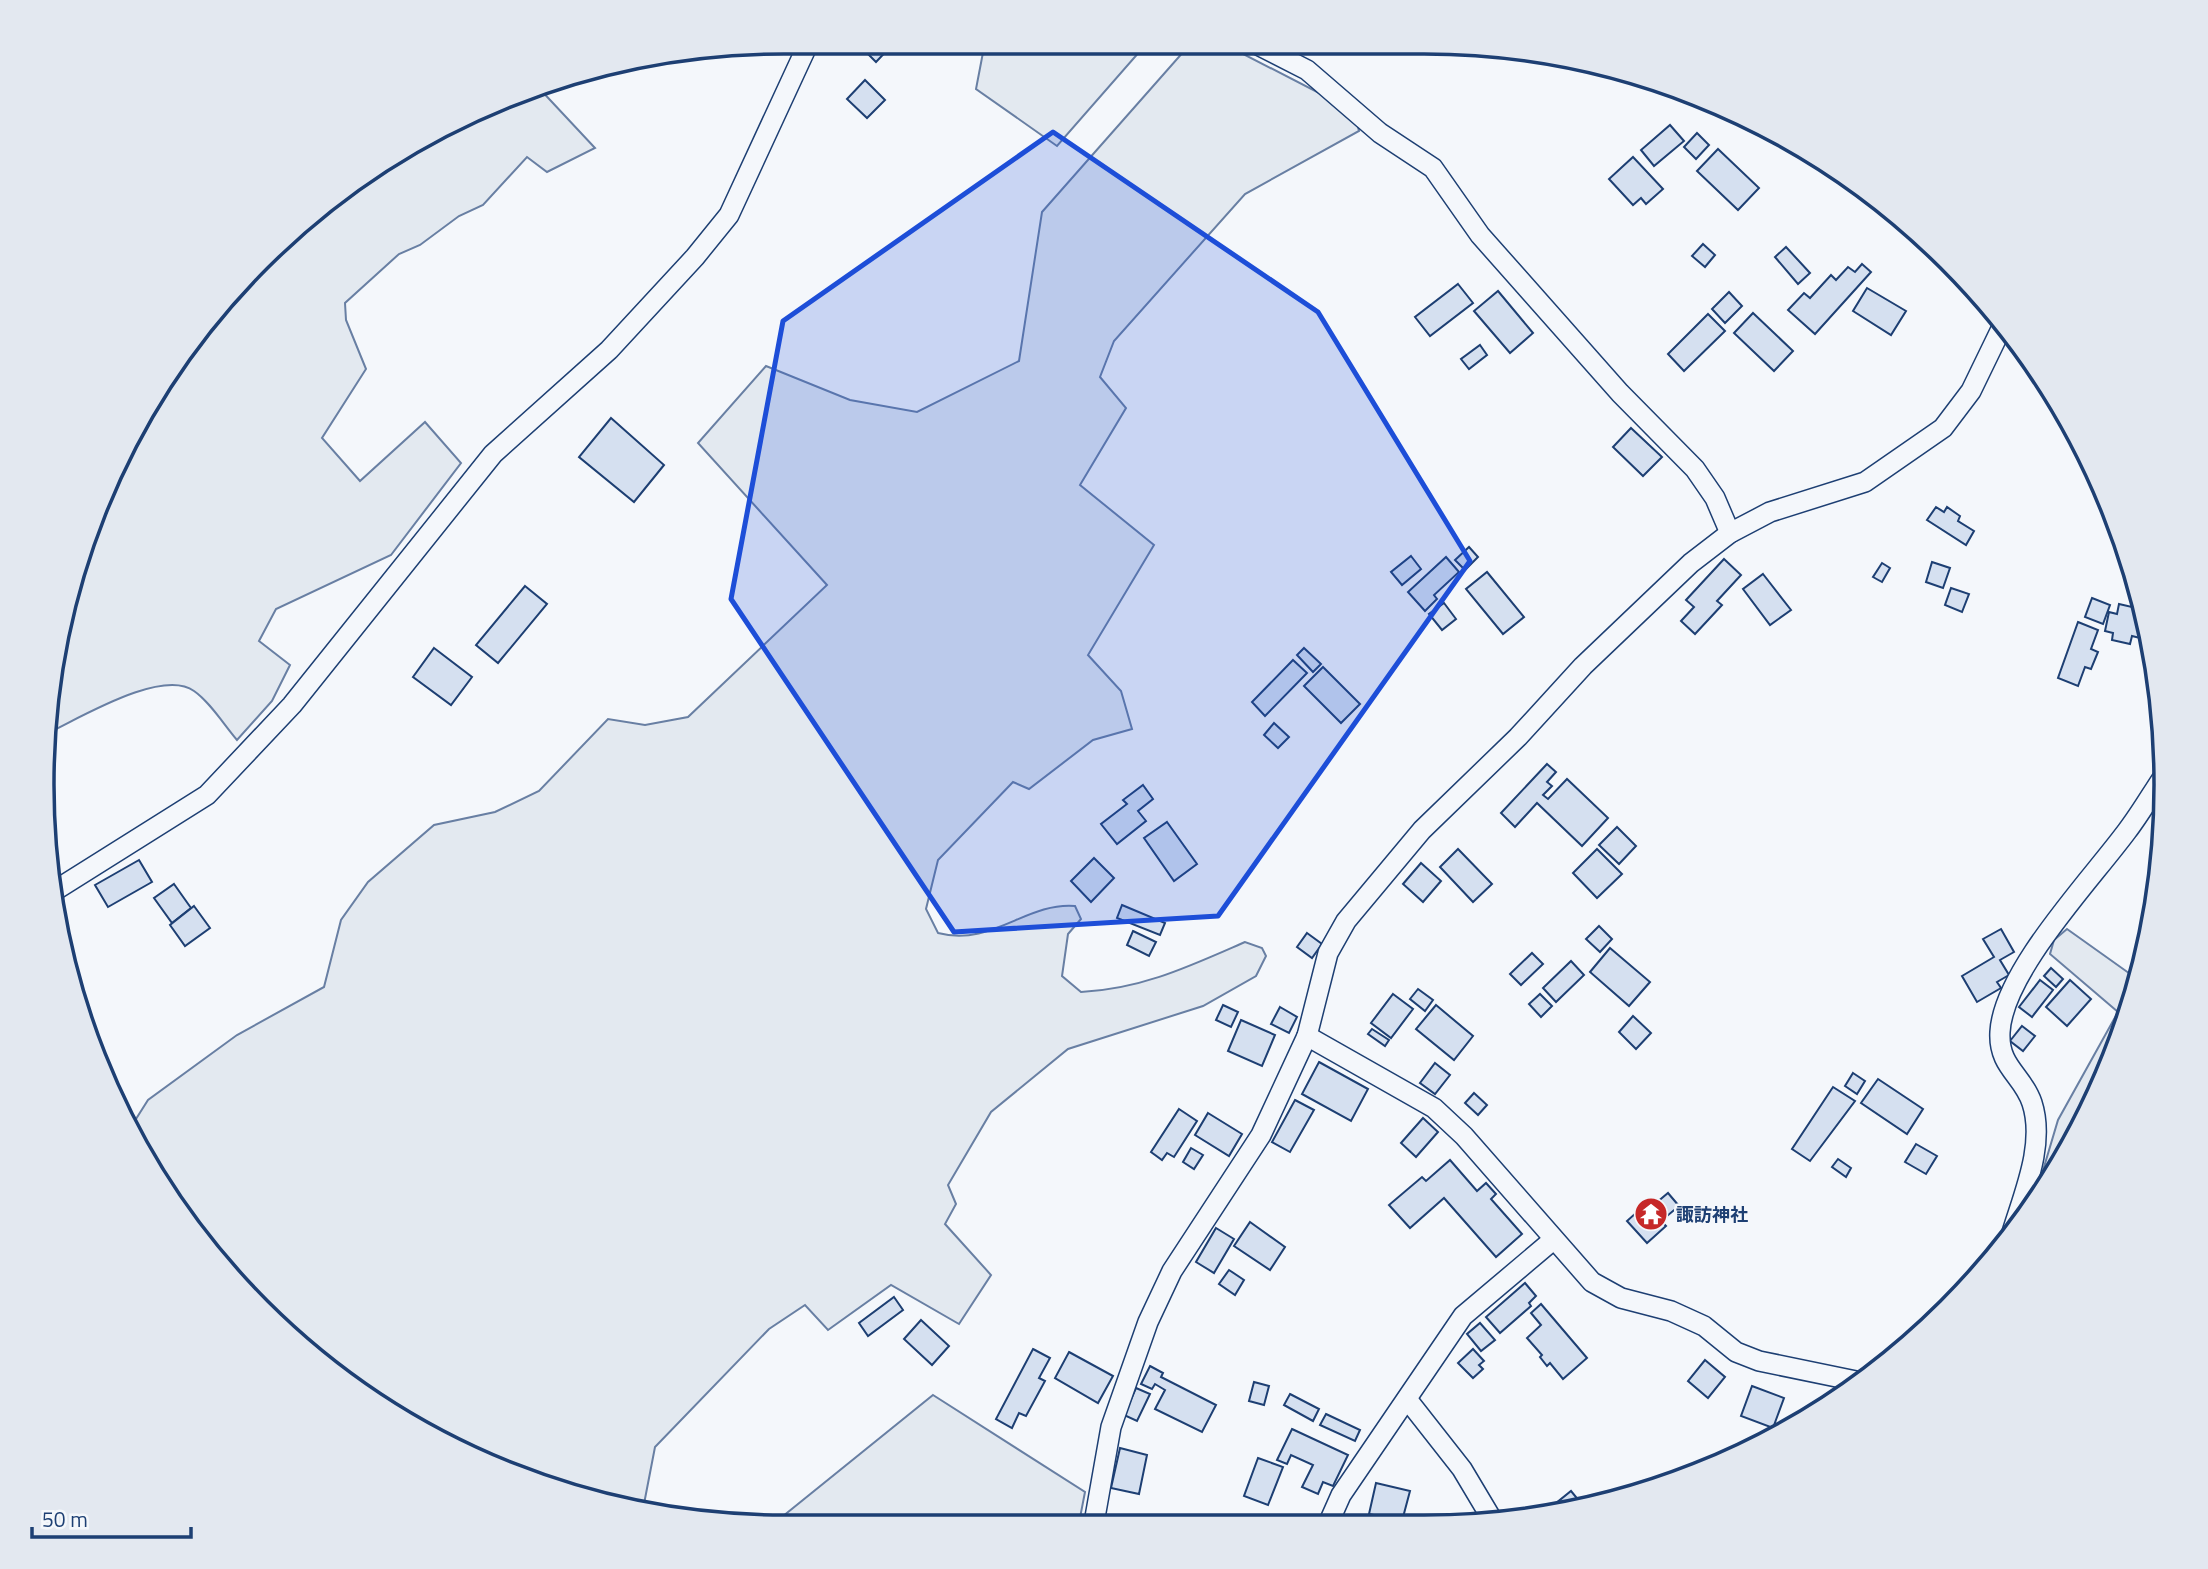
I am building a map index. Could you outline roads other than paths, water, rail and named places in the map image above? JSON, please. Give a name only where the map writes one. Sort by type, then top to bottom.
[{"type":"street","points":[[61,887],[207,795],[292,705],[493,454],[609,350],[695,257],[729,215],[803,54]]},
{"type":"street","points":[[1276,54],[1307,70],[1380,133],[1433,168],[1480,235],[1620,393],[1695,469],[1715,498],[1730,533]]},
{"type":"street","points":[[1095,1515],[1111,1427],[1148,1322],[1172,1270],[1261,1135],[1307,1036],[1328,953],[1346,920],[1422,830],[1518,737],[1583,666],[1691,563],[1730,533],[1770,512],[1865,482],[1934,435],[1971,391],[1998,334]]},
{"type":"street","points":[[2019,1207],[2035,1150],[2036,1121],[2031,1100],[2002,1058],[2001,1019],[2017,981],[2042,942],[2129,829],[2154,792]]},
{"type":"street","points":[[1307,1036],[1434,1108],[1464,1136],[1592,1282],[1621,1298],[1671,1311],[1704,1326],[1736,1352],[1794,1371],[1846,1379]]},
{"type":"street","points":[[1332,1515],[1341,1495],[1463,1316],[1553,1240]]},
{"type":"street","points":[[1406,1399],[1462,1469],[1487,1512]]},
{"type":"place","name":"諏訪神社","points":[[1651,1214]]}]
